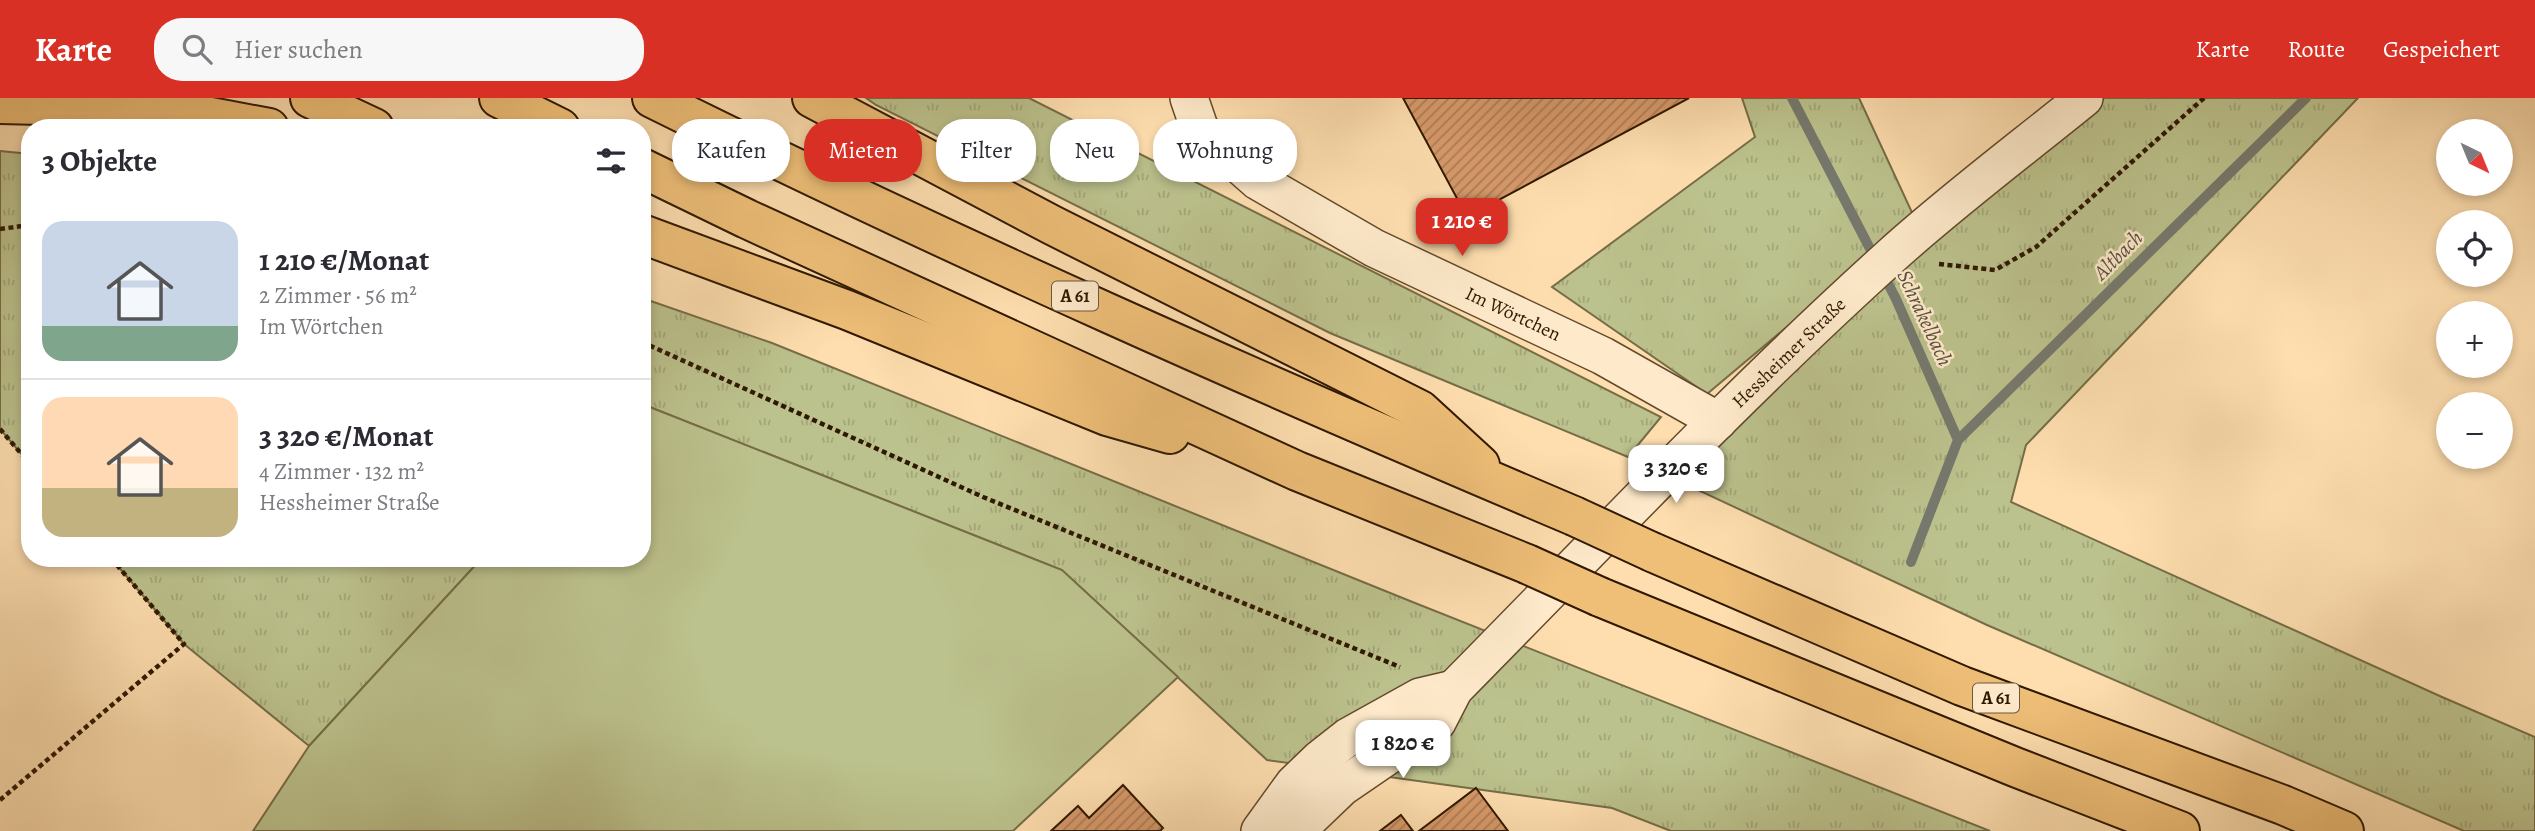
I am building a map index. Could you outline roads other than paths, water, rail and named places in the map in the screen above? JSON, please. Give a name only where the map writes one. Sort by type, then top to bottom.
[{"type":"highway","points":[[310,98],[355,119]]},
{"type":"highway","points":[[499,98],[542,119]]},
{"type":"highway","name":"A 61","points":[[652,98],[785,164],[1250,377],[1652,552],[1962,686],[2283,805],[2344,831]]},
{"type":"highway","points":[[812,98],[1052,225],[1420,410],[1503,486]]},
{"type":"highway","points":[[0,104],[163,108],[222,119]]},
{"type":"highway","points":[[651,172],[1297,471],[2015,767],[2180,831]]},
{"type":"highway","points":[[651,237],[847,310],[1107,416],[1297,471]]},
{"type":"street","name":"Im Wörtchen","points":[[1189,98],[1200,130],[1258,181],[1374,248],[1603,356],[1718,421]]},
{"type":"street","name":"Hessheimer Straße","points":[[1296,831],[1342,787],[1437,722],[1454,689],[1718,421],[1860,284],[1909,258],[2084,98]]},
{"type":"street","points":[[1260,831],[1294,784],[1348,737],[1420,697],[1454,689]]},
{"type":"waterway","name":"Schrakelbach","points":[[1792,98],[1896,299],[1958,440],[1911,562]]},
{"type":"waterway","name":"Altbach","points":[[1958,440],[2306,98]]}]
